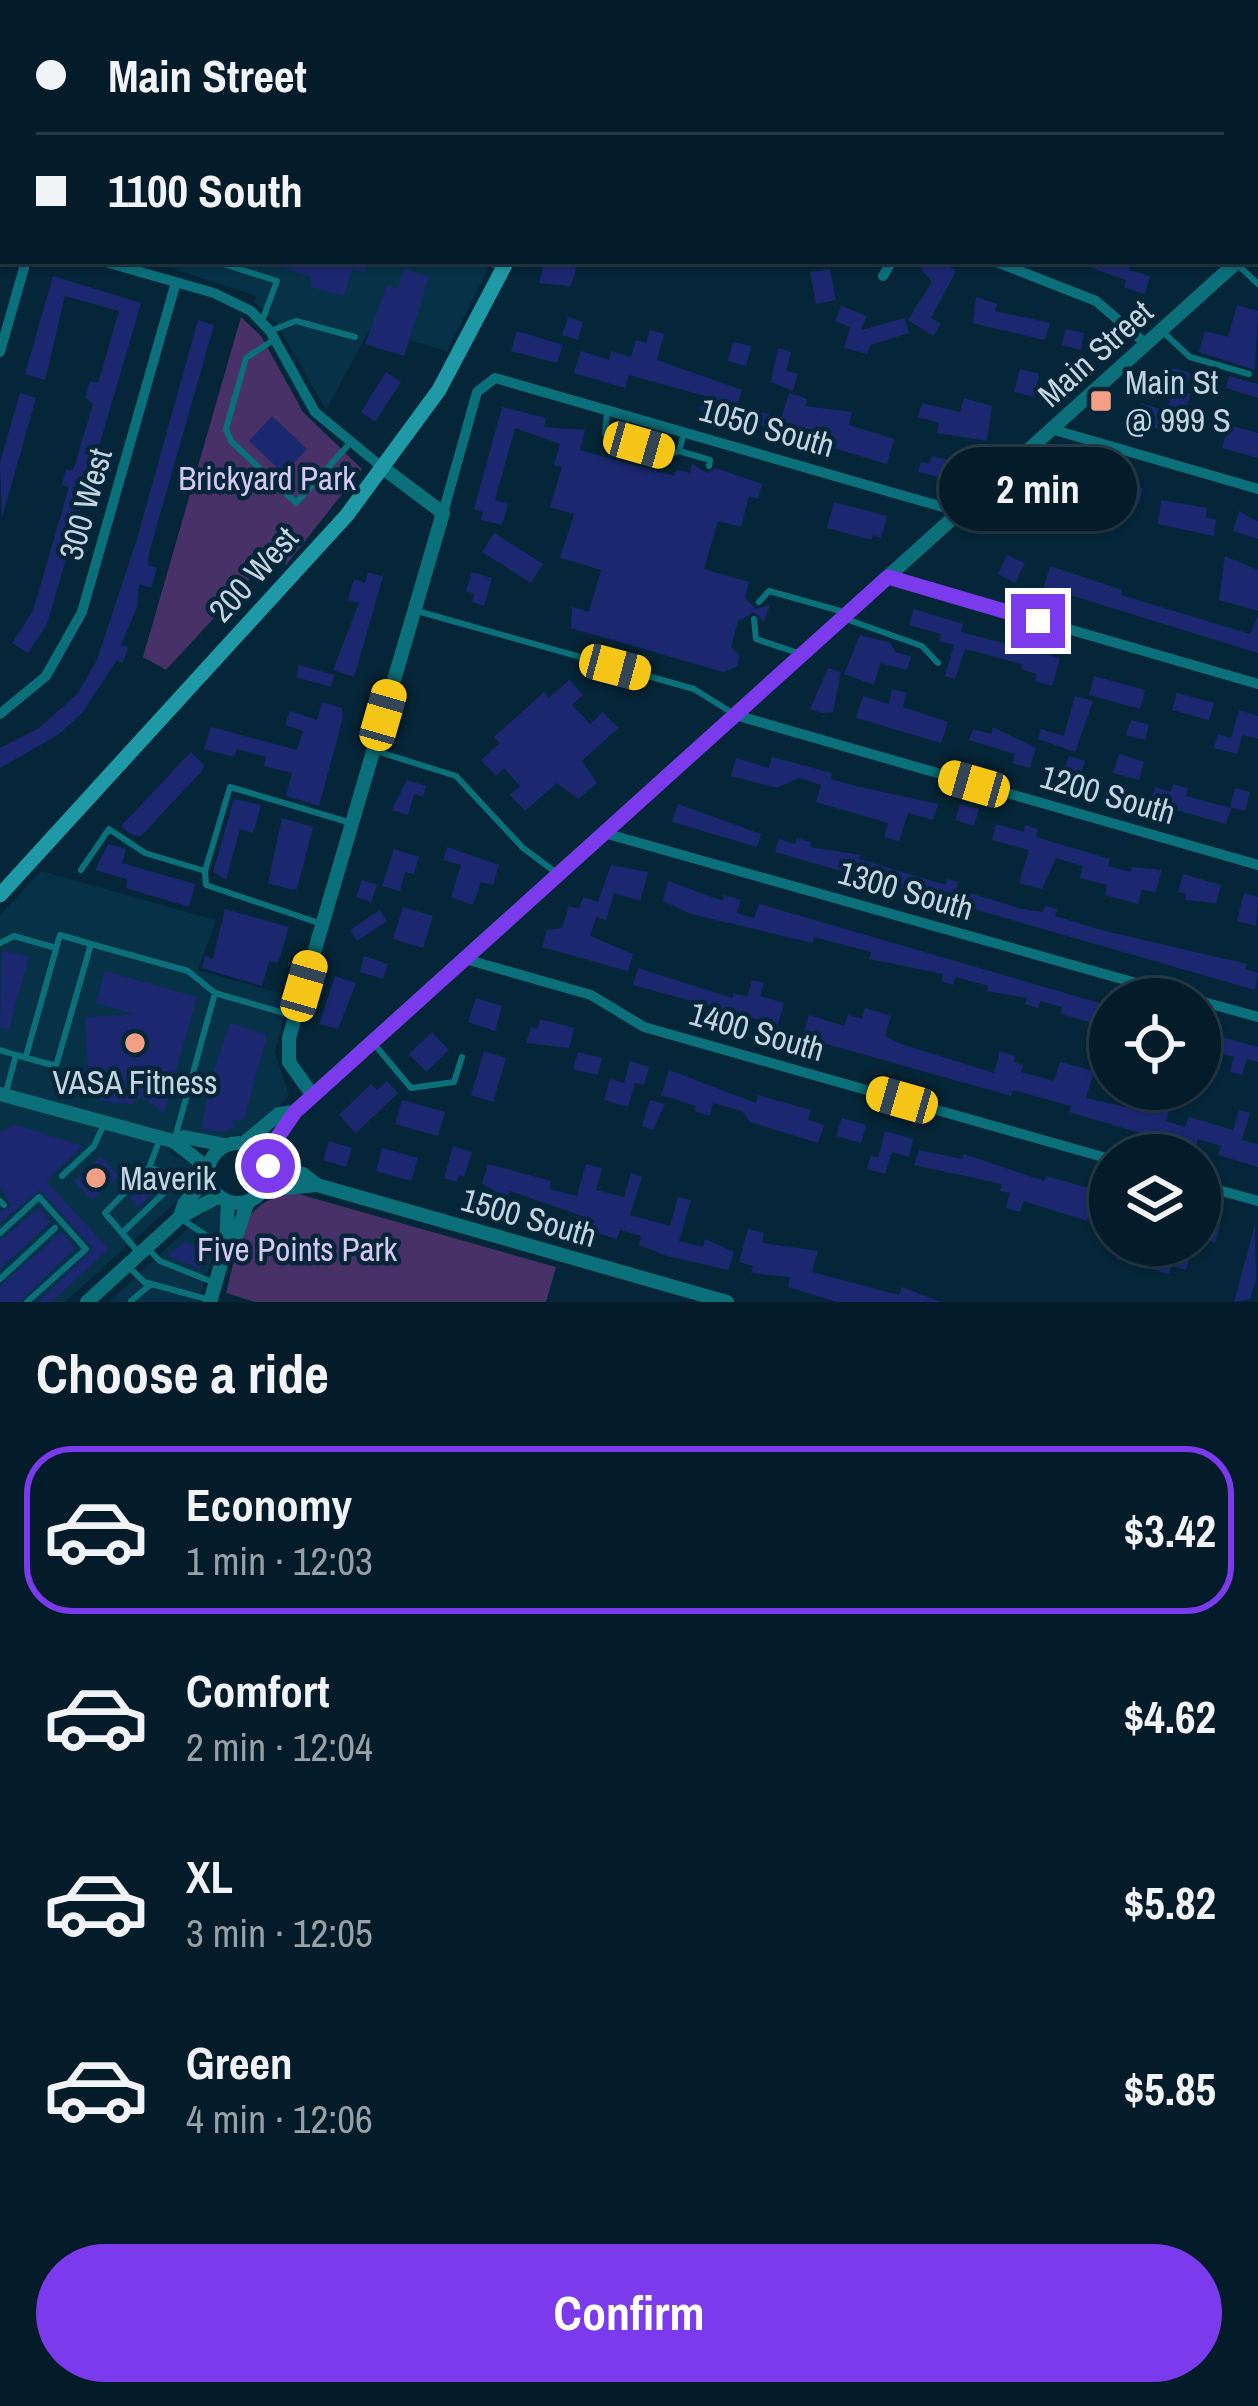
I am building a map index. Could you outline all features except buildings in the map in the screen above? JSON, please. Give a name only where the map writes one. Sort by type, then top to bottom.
[{"type":"main road","name":"200 West","points":[[0,895],[318,548],[383,468],[439,390],[506,265]]},
{"type":"street","points":[[0,352],[25,264]]},
{"type":"street","points":[[113,264],[227,297],[269,330],[315,412],[442,513],[295,1016],[289,1062],[313,1096]]},
{"type":"street","points":[[883,276],[890,264]]},
{"type":"street","points":[[1004,264],[1096,301],[1146,344]]},
{"type":"street","name":"Main Street","points":[[266,1161],[295,1112],[1234,264]]},
{"type":"street","name":"300 West","points":[[0,713],[46,676],[82,612],[176,282]]},
{"type":"street","name":"1050 South","points":[[442,513],[477,392],[488,380],[501,378],[960,512]]},
{"type":"street","points":[[1052,429],[1258,489]]},
{"type":"street","points":[[888,577],[1258,684]]},
{"type":"street","name":"1200 South","points":[[735,715],[1258,866]]},
{"type":"street","name":"1300 South","points":[[604,833],[1118,978]]},
{"type":"street","name":"1400 South","points":[[465,959],[591,995],[644,1027],[1089,1154]]},
{"type":"street","name":"1300 South","points":[[1221,1007],[1258,1018]]},
{"type":"street","points":[[2,1095],[167,1140],[184,1137],[225,1145],[244,1143],[266,1161],[263,1190],[248,1201],[236,1237],[226,1247]]},
{"type":"street","name":"Main Street","points":[[244,1143],[278,1114],[295,1112]]},
{"type":"street","points":[[167,1140],[208,1173],[223,1199],[226,1247],[210,1301]]},
{"type":"street","points":[[180,1217],[225,1145]]},
{"type":"street","name":"1500 South","points":[[266,1161],[302,1174],[316,1185]]},
{"type":"street","name":"1500 South","points":[[263,1190],[316,1185],[727,1302]]},
{"type":"street","points":[[1221,1191],[1258,1201]]},
{"type":"street","points":[[87,1302],[180,1217],[223,1199],[248,1201]]},
{"type":"lane","points":[[224,264],[277,280],[269,330],[244,364],[227,422],[231,441],[296,503],[350,443]]},
{"type":"lane","points":[[269,330],[296,321],[355,337]]},
{"type":"lane","points":[[1161,330],[1181,353],[1249,374]]},
{"type":"lane","points":[[608,409],[605,434],[710,460],[709,466]]},
{"type":"lane","points":[[679,451],[684,431]]},
{"type":"lane","points":[[759,602],[769,591],[845,616],[922,646],[938,663]]},
{"type":"lane","points":[[414,610],[694,689],[735,715]]},
{"type":"lane","points":[[754,620],[756,639],[802,654]]},
{"type":"lane","points":[[373,750],[456,776],[523,848],[558,874]]},
{"type":"lane","points":[[322,924],[222,895],[206,886],[205,871],[230,787],[352,823]]},
{"type":"lane","points":[[81,870],[109,829],[145,853],[205,871]]},
{"type":"lane","points":[[2,1095],[21,1056],[60,934],[188,971],[215,993],[295,1016]]},
{"type":"lane","points":[[0,943],[14,936],[56,948]]},
{"type":"lane","points":[[0,1050],[56,1066],[91,944]]},
{"type":"lane","points":[[215,993],[167,1140],[139,1184],[105,1213],[160,1261],[215,1283]]},
{"type":"lane","points":[[372,1042],[411,1088],[454,1082],[462,1057]]},
{"type":"lane","points":[[62,1176],[94,1146],[104,1124]]},
{"type":"lane","points":[[122,1232],[162,1191],[166,1172],[148,1173]]},
{"type":"lane","points":[[0,1233],[39,1198],[86,1249],[27,1302]]},
{"type":"lane","points":[[180,1217],[226,1247]]},
{"type":"lane","points":[[0,1280],[55,1228]]},
{"type":"lane","points":[[127,1265],[151,1284],[210,1301]]},
{"type":"lane","points":[[131,1300],[151,1284]]},
{"type":"shaded area","points":[[159,264],[490,264],[447,351],[370,329],[326,410],[277,324],[254,302],[257,296]]},
{"type":"shaded area","points":[[41,871],[216,920],[198,970],[289,996],[275,1052],[289,1096],[249,1134],[214,1138],[177,1130],[170,1154],[198,1166],[197,1183],[65,1302],[0,1302],[0,915]]},
{"type":"shaded area","points":[[214,1204],[222,1208],[224,1221],[198,1302],[109,1302]]},
{"type":"green space","name":"Brickyard Park","points":[[241,317],[261,336],[303,412],[362,469],[286,565],[272,555],[166,670],[143,657]]},
{"type":"green space","name":"Five Points Park","points":[[295,1193],[556,1267],[546,1302],[255,1302],[226,1293],[238,1242],[251,1215],[276,1197]]},
{"type":"place","name":"Main St @ 999 S","points":[[1101,401]]},
{"type":"place","name":"VASA Fitness","points":[[135,1043]]},
{"type":"place","name":"Maverik","points":[[96,1178]]},
{"type":"route","points":[[268,1166],[264,1157],[295,1112],[888,577],[1038,621]]}]
